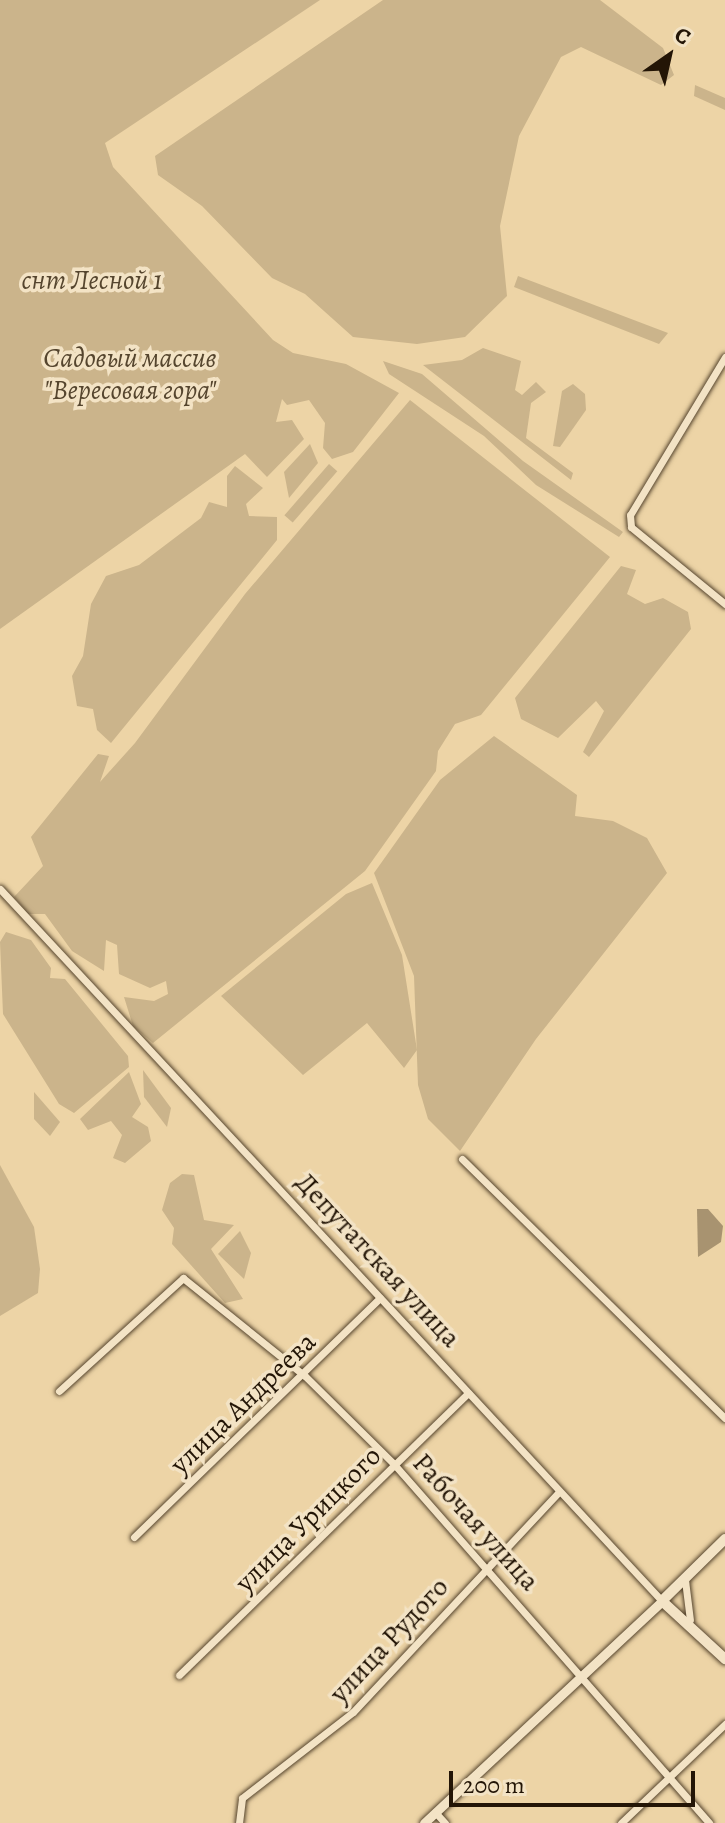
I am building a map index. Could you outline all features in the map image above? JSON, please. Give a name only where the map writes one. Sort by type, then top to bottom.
[{"type":"main road","points":[[662,1601],[725,1539]]},
{"type":"main road","name":"Депутатская улица","points":[[662,1601],[690,1620],[725,1659]]},
{"type":"street","points":[[725,357],[630,515],[631,527],[685,564],[725,604]]},
{"type":"street","name":"Депутатская улица","points":[[0,889],[662,1601]]},
{"type":"street","points":[[462,1159],[725,1418]]},
{"type":"street","name":"Рабочая улица","points":[[59,1391],[183,1278],[305,1376],[393,1463],[488,1566],[666,1778],[709,1823]]},
{"type":"street","name":"улица Андреева","points":[[134,1537],[305,1376],[380,1298]]},
{"type":"street","name":"улица Урицкого","points":[[179,1675],[468,1393]]},
{"type":"street","name":"улица Рудого","points":[[239,1823],[238,1804],[353,1712],[559,1492]]},
{"type":"street","points":[[686,1577],[690,1620]]},
{"type":"street","points":[[424,1823],[662,1601]]},
{"type":"street","points":[[621,1823],[725,1724]]},
{"type":"street","points":[[435,1812],[445,1823]]},
{"type":"green space","name":"Садовый массив \"Вересовая гора\"","points":[[0,0],[320,0],[105,143],[113,167],[273,340],[293,353],[346,364],[399,393],[353,452],[332,459],[323,448],[325,423],[309,400],[287,405],[282,399],[276,422],[292,420],[304,439],[267,477],[245,454],[0,629]]},
{"type":"green space","points":[[383,0],[600,0],[663,48],[674,75],[661,85],[581,47],[561,57],[519,136],[500,226],[507,296],[465,337],[417,344],[353,337],[305,294],[272,278],[202,206],[158,175],[155,156]]},
{"type":"green space","points":[[695,85],[725,98],[725,110],[694,96]]},
{"type":"green space","points":[[518,276],[668,333],[659,344],[514,287]]},
{"type":"green space","points":[[483,348],[521,361],[515,390],[522,395],[536,382],[546,392],[531,403],[526,438],[573,473],[571,480],[423,365],[462,360]]},
{"type":"green space","points":[[383,361],[422,374],[523,461],[623,532],[619,537],[536,485],[484,436],[389,374]]},
{"type":"green space","points":[[573,384],[585,394],[586,410],[560,447],[553,446],[562,391]]},
{"type":"green space","points":[[410,400],[610,557],[481,715],[455,724],[438,751],[436,771],[365,871],[153,1043],[133,1026],[124,997],[154,1001],[168,994],[166,981],[150,988],[119,974],[117,945],[106,940],[104,971],[72,951],[45,914],[28,914],[14,897],[43,866],[31,837],[98,754],[109,756],[100,782],[135,743],[245,594]]},
{"type":"green space","points":[[310,444],[318,463],[289,498],[284,472]]},
{"type":"green space","points":[[329,464],[337,471],[293,523],[284,515]]},
{"type":"green space","points":[[235,466],[263,488],[246,504],[249,516],[277,517],[277,540],[111,743],[97,730],[93,709],[77,706],[72,676],[83,656],[91,604],[106,576],[139,565],[201,518],[209,502],[227,507],[227,476]]},
{"type":"green space","points":[[621,566],[636,570],[627,594],[645,604],[663,598],[688,612],[691,629],[589,757],[583,752],[604,711],[596,701],[558,738],[521,719],[515,698]]},
{"type":"green space","points":[[494,736],[577,795],[575,816],[613,821],[647,838],[667,873],[536,1039],[460,1151],[428,1119],[418,1085],[414,976],[374,873],[440,780]]},
{"type":"green space","points":[[372,883],[402,955],[417,1050],[404,1068],[367,1023],[303,1075],[221,996],[346,894]]},
{"type":"green space","points":[[6,932],[31,940],[51,968],[50,978],[65,979],[128,1056],[129,1067],[74,1113],[59,1104],[3,1014],[0,942]]},
{"type":"green space","points":[[143,1070],[171,1108],[167,1127],[144,1097]]},
{"type":"green space","points":[[129,1072],[141,1104],[132,1117],[148,1127],[151,1141],[125,1163],[113,1158],[122,1135],[111,1121],[88,1130],[80,1119]]},
{"type":"green space","points":[[34,1092],[60,1122],[50,1136],[34,1119]]},
{"type":"green space","points":[[0,1165],[34,1227],[40,1269],[38,1293],[0,1316]]},
{"type":"green space","points":[[182,1174],[194,1175],[204,1220],[234,1225],[211,1249],[243,1299],[225,1303],[172,1244],[174,1228],[162,1210],[170,1183]]},
{"type":"green space","points":[[240,1231],[251,1253],[244,1279],[218,1254]]},
{"type":"shaded area","points":[[697,1209],[708,1209],[723,1226],[721,1242],[698,1257]]},
{"type":"park label","name":"снт Лесной 1","points":[[92,280]]}]
